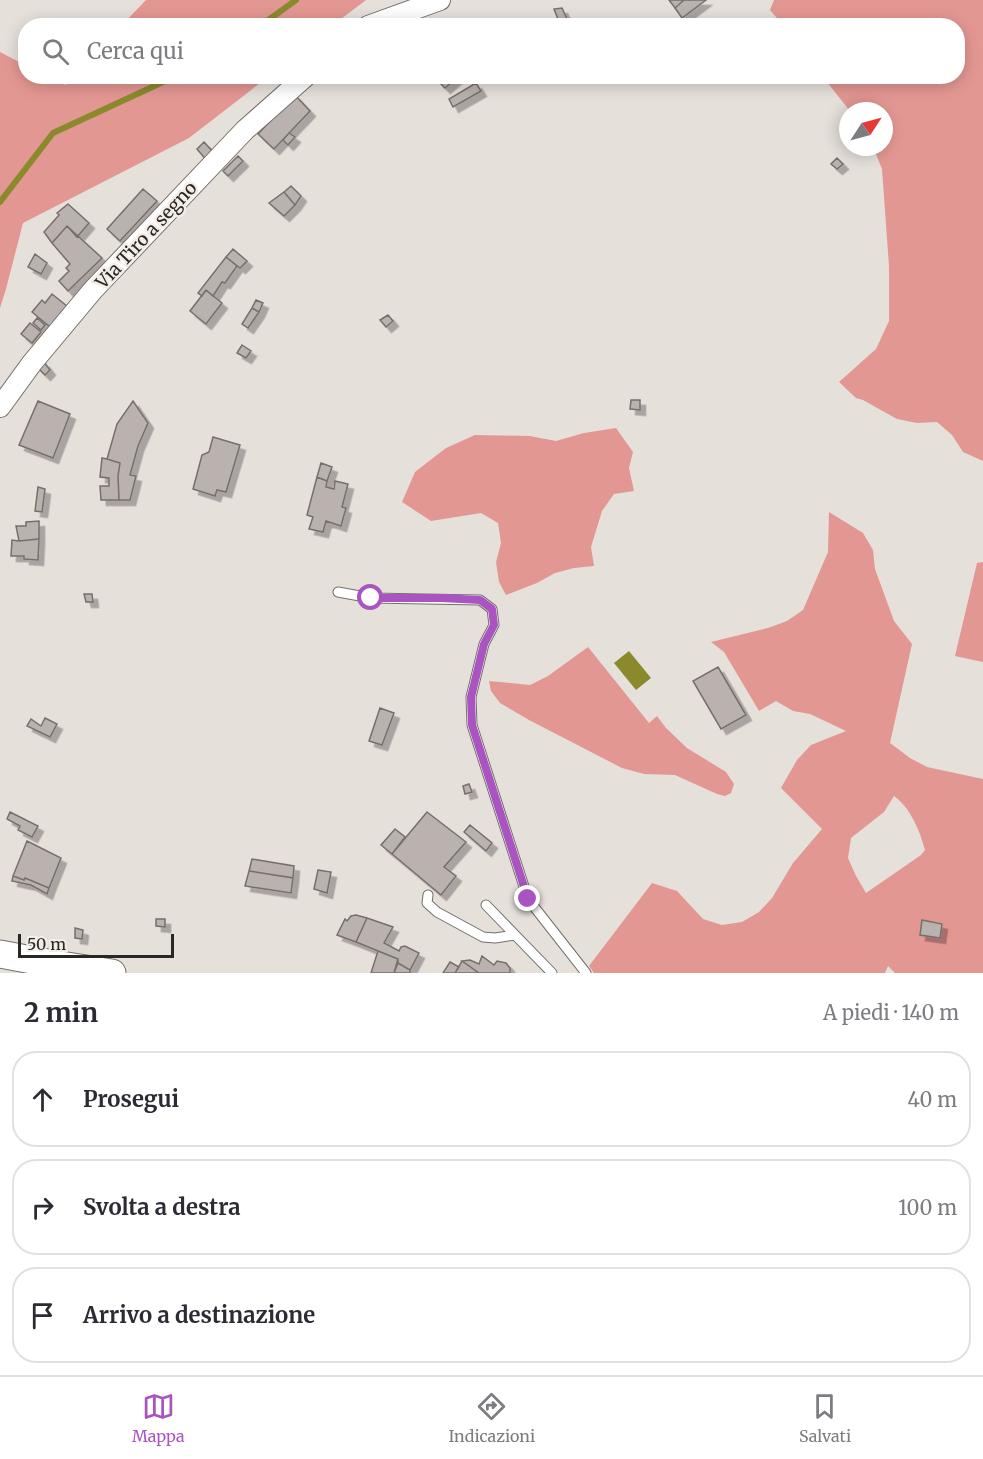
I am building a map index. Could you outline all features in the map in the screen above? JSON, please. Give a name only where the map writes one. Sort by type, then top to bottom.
[{"type":"main road","points":[[0,954],[112,973]]},
{"type":"street","points":[[390,18],[440,0]]},
{"type":"street","name":"Via Tiro a segno","points":[[0,407],[32,363],[93,290],[245,130],[297,84]]},
{"type":"lane","points":[[338,592],[371,598],[480,600],[492,609],[494,625],[484,644],[471,697],[472,725],[528,899],[586,973]]},
{"type":"lane","points":[[428,895],[427,903],[437,912],[483,937],[515,935]]},
{"type":"lane","points":[[486,905],[552,973]]},
{"type":"shaded area","points":[[146,0],[366,0],[342,18],[129,18]]},
{"type":"shaded area","points":[[774,0],[983,0],[983,461],[963,452],[952,435],[937,422],[917,423],[897,419],[856,398],[839,382],[876,349],[889,321],[889,266],[882,169],[877,156],[893,156],[893,102],[843,102],[829,84],[965,84],[965,18],[777,18],[770,10]]},
{"type":"shaded area","points":[[0,52],[18,61],[18,84],[259,84],[189,138],[23,223],[0,308]]},
{"type":"shaded area","points":[[616,428],[633,452],[629,468],[634,491],[614,494],[602,511],[591,547],[594,566],[555,573],[506,595],[499,582],[496,562],[501,543],[498,523],[481,513],[431,521],[402,502],[415,472],[446,448],[475,435],[530,436],[556,441],[584,433]]},
{"type":"shaded area","points":[[829,512],[863,533],[873,550],[875,569],[894,621],[912,644],[890,743],[927,767],[983,779],[983,973],[895,973],[888,966],[885,973],[594,973],[589,966],[652,883],[677,891],[703,919],[722,925],[742,922],[759,912],[772,898],[793,863],[822,829],[781,788],[797,760],[811,745],[846,731],[810,714],[793,711],[776,701],[759,711],[724,652],[711,642],[768,628],[787,621],[803,610],[828,552]],"holes":[[[894,796],[914,820],[925,850],[866,893],[848,858],[851,838],[884,812]]]},
{"type":"shaded area","points":[[983,562],[983,662],[955,656],[977,563]]},
{"type":"shaded area","points":[[588,647],[649,723],[657,716],[687,748],[726,772],[734,784],[731,793],[725,796],[717,794],[675,775],[644,774],[622,768],[500,703],[491,691],[489,681],[530,685],[548,676]]},
{"type":"shaded area","points":[[629,651],[651,678],[636,690],[614,663]]},
{"type":"building","points":[[669,0],[684,0],[675,8]]},
{"type":"building","points":[[684,0],[706,0],[682,18],[675,8]]},
{"type":"building","points":[[562,8],[567,18],[558,18],[554,9]]},
{"type":"building","points":[[474,84],[481,91],[453,107],[449,99]]},
{"type":"building","points":[[295,95],[310,111],[274,149],[258,134]]},
{"type":"building","points":[[289,133],[295,137],[288,145],[283,140]]},
{"type":"building","points":[[204,142],[215,154],[207,161],[197,149]]},
{"type":"building","points":[[238,156],[243,161],[228,176],[223,171]]},
{"type":"building","points":[[837,158],[843,164],[837,169],[831,164]]},
{"type":"building","points":[[291,186],[301,196],[295,205],[284,192]]},
{"type":"building","points":[[143,189],[157,201],[120,241],[107,229]]},
{"type":"building","points":[[284,192],[295,205],[284,216],[269,203]]},
{"type":"building","points":[[68,204],[89,223],[77,237],[67,226],[52,243],[44,232],[59,215],[57,213]]},
{"type":"building","points":[[67,226],[102,258],[68,291],[59,281],[69,271],[66,268],[70,264],[52,243]]},
{"type":"building","points":[[233,249],[247,261],[240,268],[226,257]]},
{"type":"building","points":[[35,254],[47,263],[41,274],[28,267]]},
{"type":"building","points":[[226,257],[237,266],[213,296],[206,290],[202,296],[198,293]]},
{"type":"building","points":[[206,290],[222,303],[206,324],[190,311]]},
{"type":"building","points":[[52,294],[67,306],[50,327],[32,312],[42,300],[45,303]]},
{"type":"building","points":[[256,300],[263,303],[259,312],[252,308]]},
{"type":"building","points":[[252,308],[259,312],[248,328],[242,324]]},
{"type":"building","points":[[388,315],[393,321],[386,327],[380,320]]},
{"type":"building","points":[[37,318],[45,325],[41,330],[33,323]]},
{"type":"building","points":[[30,323],[41,332],[32,343],[21,334]]},
{"type":"building","points":[[242,345],[251,351],[246,358],[237,353]]},
{"type":"building","points":[[44,362],[50,370],[45,375],[37,367]]},
{"type":"building","points":[[631,400],[640,400],[640,410],[630,409]]},
{"type":"building","points":[[38,401],[70,414],[53,458],[19,445]]},
{"type":"building","points":[[133,401],[148,423],[138,446],[130,475],[136,476],[130,500],[119,500],[120,463],[107,459],[117,424]]},
{"type":"building","points":[[213,437],[240,445],[226,492],[217,490],[215,496],[193,489],[202,455],[209,452]]},
{"type":"building","points":[[102,458],[120,463],[119,500],[101,500],[100,486],[109,486],[109,478],[100,477]]},
{"type":"building","points":[[321,463],[332,467],[327,481],[317,477]]},
{"type":"building","points":[[317,477],[327,481],[326,487],[334,489],[335,481],[348,484],[342,507],[346,508],[341,526],[326,521],[323,532],[309,529],[313,517],[307,515]]},
{"type":"building","points":[[38,487],[45,489],[42,512],[35,511]]},
{"type":"building","points":[[39,521],[39,539],[19,541],[16,526],[26,526],[26,522]]},
{"type":"building","points":[[39,539],[38,560],[24,559],[24,556],[11,556],[12,540]]},
{"type":"building","points":[[84,594],[92,594],[93,602],[86,602]]},
{"type":"building","points":[[718,667],[746,715],[721,729],[693,681]]},
{"type":"building","points":[[380,708],[394,713],[382,745],[369,741]]},
{"type":"building","points":[[45,718],[57,724],[50,737],[27,726],[31,719],[41,726]]},
{"type":"building","points":[[469,784],[472,792],[465,794],[463,786]]},
{"type":"building","points":[[10,812],[38,826],[32,837],[18,830],[20,826],[7,819]]},
{"type":"building","points":[[427,812],[466,842],[444,867],[456,876],[441,895],[392,854]]},
{"type":"building","points":[[470,825],[492,843],[486,851],[464,832]]},
{"type":"building","points":[[395,829],[405,837],[392,854],[381,845]]},
{"type":"building","points":[[27,841],[61,858],[49,888],[25,878],[24,880],[13,876]]},
{"type":"building","points":[[252,859],[294,866],[293,878],[249,871]]},
{"type":"building","points":[[318,870],[331,872],[327,893],[314,889]]},
{"type":"building","points":[[249,871],[293,878],[291,893],[245,886]]},
{"type":"building","points":[[13,876],[24,880],[25,878],[49,888],[47,894],[31,885],[12,881]]},
{"type":"building","points":[[351,916],[367,918],[356,942],[337,935],[345,919],[347,921]]},
{"type":"building","points":[[367,918],[393,927],[384,943],[399,951],[405,946],[419,953],[410,970],[398,963],[398,959],[356,942]]},
{"type":"building","points":[[156,919],[165,919],[165,927],[156,926]]},
{"type":"building","points":[[922,920],[942,924],[940,938],[920,935]]},
{"type":"building","points":[[75,928],[83,930],[82,939],[75,938]]},
{"type":"building","points":[[378,951],[398,959],[394,973],[371,973]]},
{"type":"building","points":[[482,956],[494,965],[497,961],[506,963],[510,968],[510,973],[479,973],[462,961],[470,960],[479,964]]},
{"type":"building","points":[[462,961],[479,973],[455,973]]},
{"type":"building","points":[[450,962],[459,967],[455,973],[443,973]]},
{"type":"building","points":[[398,963],[410,970],[410,973],[394,973]]},
{"type":"waterway","points":[[271,18],[296,0]]},
{"type":"waterway","points":[[0,202],[53,133],[159,84]]},
{"type":"route","points":[[371,598],[480,600],[492,609],[494,625],[484,644],[471,697],[472,725],[528,899]]}]
